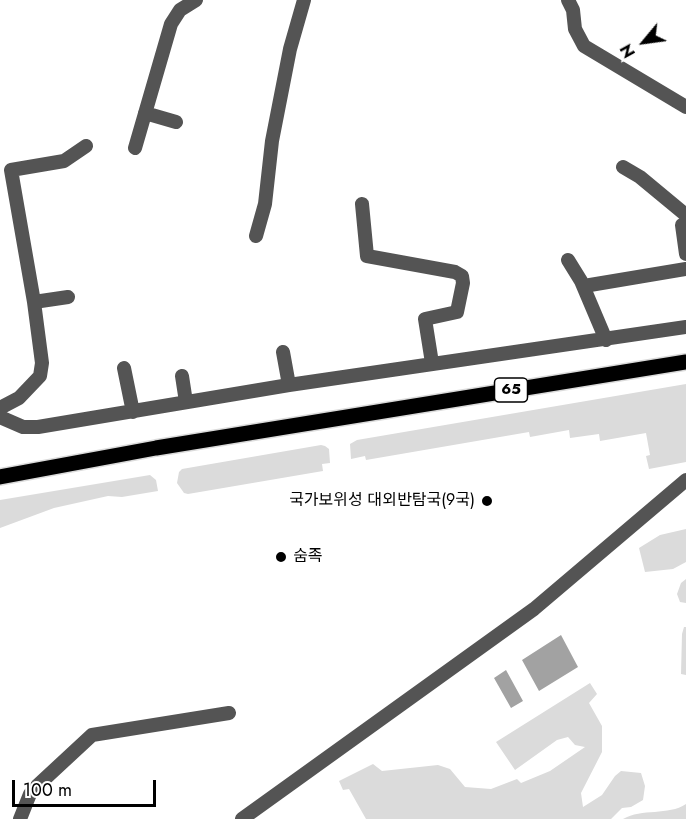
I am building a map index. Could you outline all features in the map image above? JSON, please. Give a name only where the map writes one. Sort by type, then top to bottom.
[{"type":"main road","name":"65","points":[[0,477],[156,448],[686,362]]},
{"type":"street","points":[[135,148],[171,24],[180,10],[196,0]]},
{"type":"street","points":[[256,236],[265,204],[272,141],[290,49],[304,0]]},
{"type":"street","points":[[568,0],[573,10],[574,29],[584,46],[686,107]]},
{"type":"street","points":[[145,113],[176,122]]},
{"type":"street","points":[[0,408],[19,398],[40,376],[42,363],[11,170],[64,161],[86,146]]},
{"type":"street","points":[[623,167],[640,177],[686,215]]},
{"type":"street","points":[[362,204],[367,256],[455,272],[462,276],[463,283],[457,312],[425,319],[432,363]]},
{"type":"street","points":[[686,225],[682,225],[686,254]]},
{"type":"street","points":[[568,260],[584,286],[606,340]]},
{"type":"street","points":[[584,286],[686,269]]},
{"type":"street","points":[[34,302],[68,297]]},
{"type":"street","points":[[0,417],[23,427],[38,427],[289,385],[686,327]]},
{"type":"street","points":[[283,352],[289,385]]},
{"type":"street","points":[[124,368],[133,412]]},
{"type":"street","points":[[182,376],[186,402]]},
{"type":"street","points":[[242,819],[534,609],[686,480]]},
{"type":"street","points":[[21,819],[30,794],[92,735],[229,713]]},
{"type":"shaded area","points":[[686,384],[686,462],[649,469],[646,456],[650,455],[646,433],[600,441],[599,434],[570,438],[569,430],[530,437],[529,432],[366,460],[365,456],[351,459],[350,444],[357,440]]},
{"type":"shaded area","points":[[321,445],[329,449],[330,463],[322,464],[323,471],[188,494],[184,493],[177,483],[179,472],[182,469]]},
{"type":"shaded area","points":[[150,475],[156,480],[158,491],[122,497],[108,496],[54,508],[0,528],[0,500]]},
{"type":"shaded area","points":[[686,529],[686,562],[673,569],[645,572],[639,548],[660,535]]},
{"type":"shaded area","points":[[686,579],[686,603],[680,602],[677,594],[681,583]]},
{"type":"shaded area","points":[[684,627],[686,627],[686,675],[681,674]]},
{"type":"shaded area","points":[[561,635],[578,667],[539,691],[522,660]]},
{"type":"shaded area","points":[[506,670],[523,701],[511,708],[494,678]]},
{"type":"shaded area","points":[[590,683],[597,694],[589,703],[602,726],[602,752],[581,793],[583,807],[602,795],[621,771],[641,773],[645,786],[643,800],[631,807],[622,808],[611,819],[366,819],[349,789],[343,790],[339,781],[373,764],[382,771],[438,765],[450,769],[465,787],[491,789],[517,779],[521,783],[550,771],[585,747],[575,745],[568,737],[557,740],[515,770],[496,742]]},
{"type":"shaded area","points":[[686,804],[686,819],[623,819],[638,814],[671,810]]},
{"type":"place","name":"국가보위성 대외반탐국(9국)","points":[[487,501]]},
{"type":"place","name":"숨족","points":[[281,557]]}]
